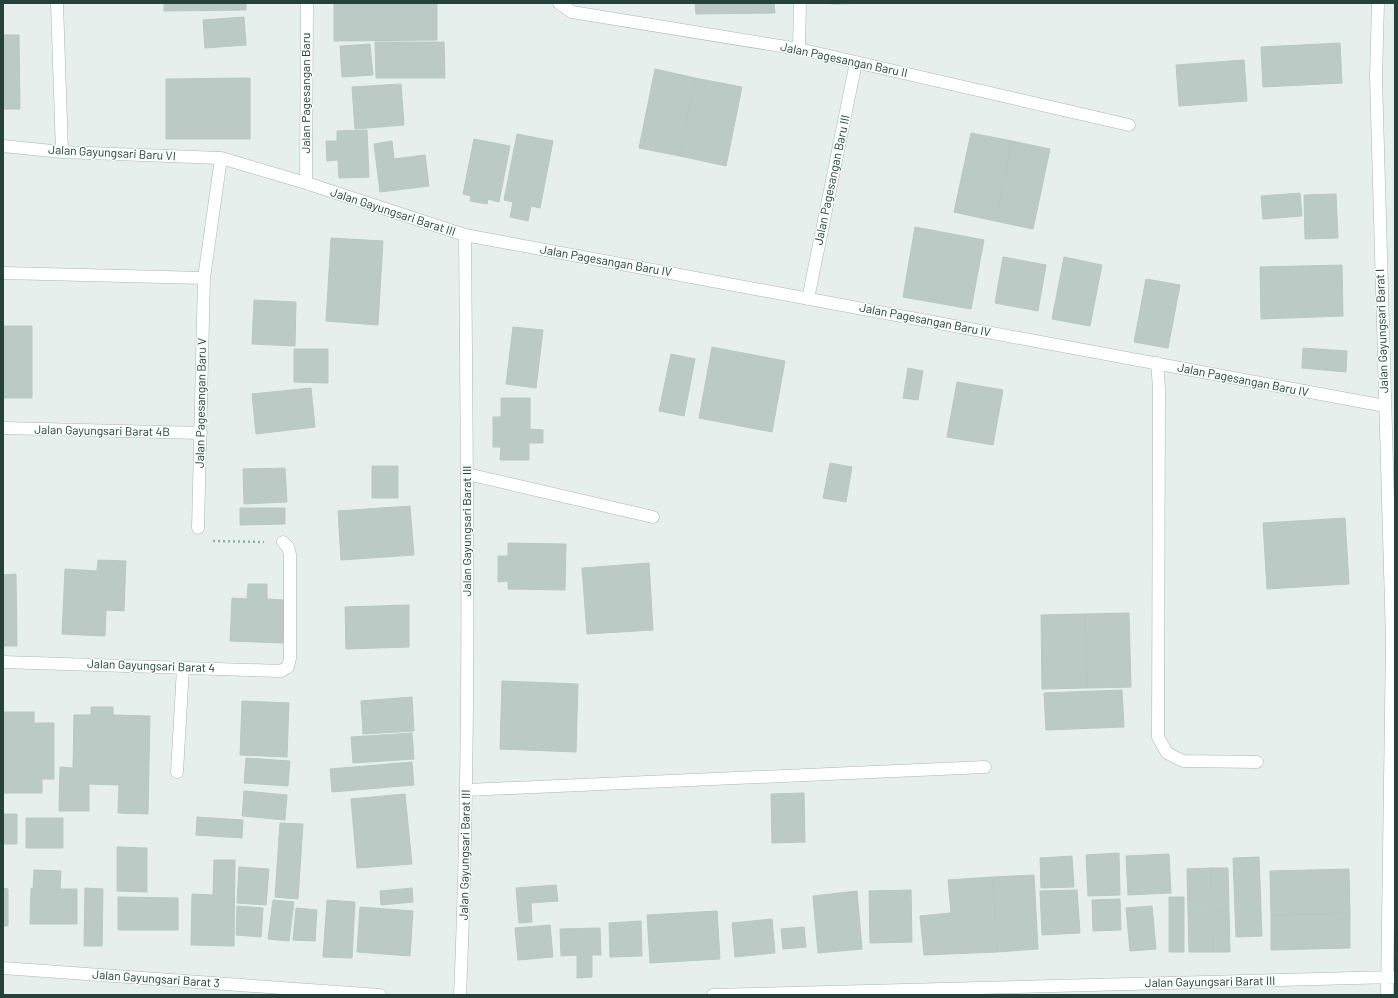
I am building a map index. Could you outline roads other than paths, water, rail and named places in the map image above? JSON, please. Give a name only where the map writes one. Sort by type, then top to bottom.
[{"type":"street","points":[[57,3],[62,152]]},
{"type":"street","name":"Jalan Pagesangan Baru","points":[[306,183],[307,3]]},
{"type":"street","name":"Jalan Pagesangan Baru II","points":[[559,3],[572,12],[799,49],[1129,125]]},
{"type":"street","points":[[799,49],[800,3]]},
{"type":"street","name":"Jalan Gayungsari Barat I","points":[[1378,3],[1376,78],[1384,406],[1393,640],[1391,977],[1387,995]]},
{"type":"street","name":"Jalan Pagesangan Baru III","points":[[808,299],[856,62]]},
{"type":"street","name":"Jalan Gayungsari Baru VI","points":[[3,146],[62,152],[221,158]]},
{"type":"street","points":[[221,158],[306,183]]},
{"type":"street","name":"Jalan Pagesangan Baru V","points":[[198,528],[204,278],[221,158]]},
{"type":"street","name":"Jalan Gayungsari Barat III","points":[[306,183],[465,235],[467,790],[460,995]]},
{"type":"street","name":"Jalan Pagesangan Baru IV","points":[[465,235],[1384,406]]},
{"type":"street","points":[[3,273],[204,278]]},
{"type":"street","points":[[1157,363],[1159,388],[1158,737],[1167,753],[1183,761],[1258,762]]},
{"type":"street","name":"Jalan Gayungsari Barat 4B","points":[[3,428],[201,433]]},
{"type":"street","points":[[467,474],[653,517]]},
{"type":"street","name":"Jalan Gayungsari Barat 4","points":[[3,662],[281,671],[288,667],[290,658],[290,555],[288,547],[283,542]]},
{"type":"street","points":[[177,772],[183,668]]},
{"type":"street","points":[[467,790],[985,767]]},
{"type":"street","name":"Jalan Gayungsari Barat 3","points":[[3,968],[380,995]]},
{"type":"street","name":"Jalan Gayungsari Barat III","points":[[713,995],[1391,977]]}]
